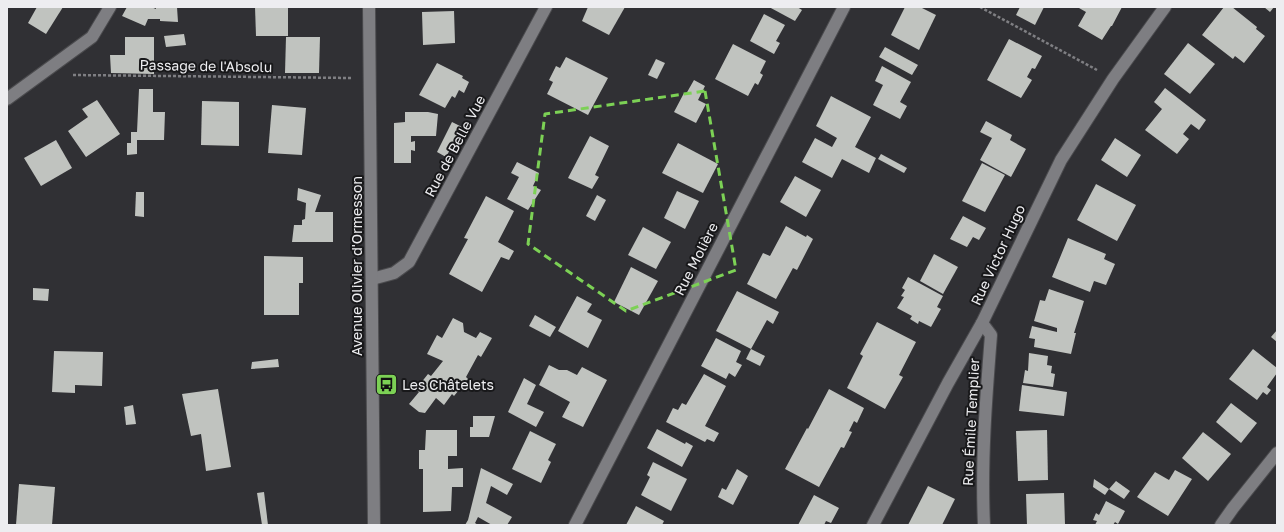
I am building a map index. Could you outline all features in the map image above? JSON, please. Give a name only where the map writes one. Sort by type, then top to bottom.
[{"type":"street","points":[[7,99],[92,37],[110,7]]},
{"type":"street","name":"Avenue Olivier d'Ormesson","points":[[369,7],[374,525]]},
{"type":"street","name":"Rue de Belle Vue","points":[[372,279],[394,273],[410,262],[546,7]]},
{"type":"street","name":"Rue Molière","points":[[575,525],[844,7]]},
{"type":"street","name":"Rue Victor Hugo","points":[[873,525],[948,383],[982,323],[1061,160],[1113,79],[1165,7]]},
{"type":"street","name":"Rue Émile Templier","points":[[982,323],[991,335],[984,431],[982,491],[984,525]]},
{"type":"street","points":[[1221,525],[1277,453]]},
{"type":"path","points":[[980,7],[1113,79]]},
{"type":"path","name":"Passage de l'Absolu","points":[[72,75],[370,78]]},
{"type":"highlighted area","points":[[705,91],[736,270],[626,311],[528,244],[545,114]]},
{"type":"building","points":[[37,7],[63,7],[46,34],[28,23]]},
{"type":"building","points":[[127,7],[151,7],[156,9],[156,7],[177,7],[178,22],[148,19],[145,26],[122,16]]},
{"type":"building","points":[[255,7],[288,7],[288,36],[256,36]]},
{"type":"building","points":[[588,7],[625,7],[609,35],[582,21]]},
{"type":"building","points":[[769,7],[797,7],[802,10],[795,21]]},
{"type":"building","points":[[905,7],[920,7],[936,15],[919,50],[891,35]]},
{"type":"building","points":[[1020,7],[1044,7],[1035,25],[1016,15]]},
{"type":"building","points":[[1079,7],[1122,7],[1112,26],[1102,40],[1078,26],[1086,12]]},
{"type":"building","points":[[1224,7],[1232,7],[1257,27],[1256,29],[1265,36],[1244,63],[1235,56],[1233,59],[1202,35]]},
{"type":"building","points":[[1264,7],[1274,7],[1270,12]]},
{"type":"building","points":[[454,11],[455,43],[423,45],[422,12]]},
{"type":"building","points":[[764,14],[785,25],[776,41],[780,43],[774,54],[750,41]]},
{"type":"building","points":[[184,34],[186,45],[166,47],[164,36]]},
{"type":"building","points":[[125,37],[154,37],[154,74],[111,73],[110,55],[125,55]]},
{"type":"building","points":[[286,37],[320,37],[319,73],[285,73]]},
{"type":"building","points":[[1009,39],[1042,56],[1035,69],[1032,68],[1027,77],[1032,80],[1021,98],[987,80]]},
{"type":"building","points":[[1188,43],[1215,64],[1190,94],[1164,74]]},
{"type":"building","points":[[733,44],[766,61],[760,73],[763,75],[758,85],[755,83],[748,96],[715,79]]},
{"type":"building","points":[[885,47],[918,65],[912,75],[879,57]]},
{"type":"building","points":[[566,57],[608,78],[588,115],[547,94],[553,82],[549,80],[556,66],[560,68]]},
{"type":"building","points":[[656,59],[665,63],[657,79],[648,75]]},
{"type":"building","points":[[437,63],[463,76],[462,78],[469,82],[464,93],[459,90],[455,98],[452,96],[445,108],[419,95]]},
{"type":"building","points":[[882,66],[911,82],[900,102],[907,106],[900,119],[873,105],[883,85],[875,81]]},
{"type":"building","points":[[694,80],[705,86],[698,100],[706,104],[696,123],[674,112],[684,93],[686,94]]},
{"type":"building","points":[[1165,88],[1206,120],[1199,130],[1191,124],[1183,134],[1189,139],[1177,154],[1145,130],[1162,109],[1154,102]]},
{"type":"building","points":[[139,89],[153,89],[153,112],[165,112],[164,140],[137,140],[137,154],[127,155],[127,143],[131,143],[131,132],[137,132]]},
{"type":"building","points":[[831,96],[871,117],[855,147],[876,158],[869,173],[842,159],[832,178],[802,162],[815,138],[832,147],[837,138],[816,126]]},
{"type":"building","points":[[97,100],[120,134],[86,157],[68,131],[88,117],[82,109]]},
{"type":"building","points":[[202,101],[239,102],[239,146],[201,145]]},
{"type":"building","points":[[272,105],[306,108],[302,155],[268,153]]},
{"type":"building","points":[[405,112],[428,112],[438,114],[436,136],[411,136],[411,142],[415,141],[415,151],[411,150],[411,163],[394,163],[394,123],[405,122]]},
{"type":"building","points":[[986,121],[1012,135],[1010,140],[1026,149],[1011,177],[980,160],[992,138],[980,132]]},
{"type":"building","points":[[452,122],[462,127],[446,157],[437,152]]},
{"type":"building","points":[[590,136],[609,146],[595,175],[599,177],[592,189],[568,178]]},
{"type":"building","points":[[1115,138],[1141,155],[1127,177],[1101,160]]},
{"type":"building","points":[[56,140],[72,168],[41,186],[24,158]]},
{"type":"building","points":[[678,143],[718,164],[703,193],[662,173]]},
{"type":"building","points":[[881,154],[907,168],[904,173],[878,159]]},
{"type":"building","points":[[517,162],[539,173],[533,186],[541,190],[528,210],[507,199],[519,177],[511,173]]},
{"type":"building","points":[[982,163],[1005,175],[985,212],[962,201]]},
{"type":"building","points":[[795,176],[821,190],[806,217],[780,202]]},
{"type":"building","points":[[1096,184],[1136,205],[1117,241],[1077,220]]},
{"type":"building","points":[[298,188],[321,195],[315,212],[333,212],[333,242],[292,242],[294,225],[302,225],[302,220],[305,219],[306,203],[297,200]]},
{"type":"building","points":[[677,191],[699,201],[685,229],[664,218]]},
{"type":"building","points":[[136,192],[144,192],[144,217],[135,216]]},
{"type":"building","points":[[597,195],[606,200],[595,221],[586,216]]},
{"type":"building","points":[[486,196],[514,211],[498,242],[514,251],[509,260],[501,257],[482,292],[449,274],[468,239],[464,238]]},
{"type":"building","points":[[963,216],[986,228],[979,240],[973,237],[967,247],[950,239]]},
{"type":"building","points":[[786,226],[806,237],[807,235],[813,239],[797,270],[793,268],[776,299],[747,284],[763,253],[770,256]]},
{"type":"building","points":[[643,227],[671,242],[656,269],[628,255]]},
{"type":"building","points":[[1068,238],[1106,254],[1104,259],[1115,264],[1106,285],[1094,281],[1090,292],[1052,277]]},
{"type":"building","points":[[934,254],[958,267],[943,294],[920,281]]},
{"type":"building","points":[[264,256],[303,257],[303,283],[299,283],[299,315],[264,315]]},
{"type":"building","points":[[631,267],[658,281],[639,315],[614,302]]},
{"type":"building","points":[[908,277],[943,296],[937,307],[941,309],[931,327],[919,321],[918,324],[910,319],[912,316],[897,308],[904,297],[901,296],[905,290],[902,288]]},
{"type":"building","points":[[33,288],[49,289],[48,301],[33,300]]},
{"type":"building","points":[[1049,289],[1084,301],[1074,333],[1076,333],[1071,354],[1034,347],[1035,339],[1029,338],[1032,326],[1057,332],[1057,328],[1034,321],[1040,300],[1045,301]]},
{"type":"building","points":[[737,291],[779,312],[773,324],[767,320],[751,349],[716,331]]},
{"type":"building","points":[[577,296],[592,304],[587,312],[602,320],[588,348],[558,331]]},
{"type":"building","points":[[535,315],[556,327],[550,337],[529,326]]},
{"type":"building","points":[[453,318],[463,323],[464,332],[476,338],[480,332],[492,338],[481,357],[478,355],[466,377],[468,379],[454,396],[452,394],[444,405],[436,398],[425,413],[419,412],[409,404],[419,392],[416,389],[428,374],[431,376],[443,361],[427,354],[437,335],[442,338]]},
{"type":"building","points":[[877,322],[916,342],[899,375],[903,377],[885,409],[847,388],[863,356],[860,354]]},
{"type":"building","points":[[1277,330],[1277,342],[1271,337]]},
{"type":"building","points":[[716,338],[741,351],[736,362],[742,365],[735,377],[729,373],[726,379],[701,366]]},
{"type":"building","points":[[751,349],[765,356],[760,366],[746,359]]},
{"type":"building","points":[[1253,349],[1277,368],[1277,373],[1267,387],[1271,390],[1267,395],[1263,392],[1257,400],[1229,379]]},
{"type":"building","points":[[54,351],[103,352],[102,386],[75,385],[75,393],[52,392]]},
{"type":"building","points":[[1029,353],[1048,356],[1047,365],[1052,366],[1051,373],[1055,374],[1053,387],[1023,383],[1025,370],[1028,371]]},
{"type":"building","points":[[278,359],[279,367],[251,369],[252,362]]},
{"type":"building","points":[[549,365],[559,370],[567,370],[577,375],[582,367],[607,380],[583,427],[562,417],[570,402],[539,385]]},
{"type":"building","points":[[704,374],[726,386],[705,426],[719,433],[714,442],[707,439],[705,442],[666,422],[673,408],[678,410],[682,403],[686,405]]},
{"type":"building","points":[[524,378],[536,385],[527,404],[544,412],[536,427],[508,412]]},
{"type":"building","points":[[1022,385],[1067,392],[1064,416],[1019,411]]},
{"type":"building","points":[[218,389],[231,467],[206,471],[201,434],[191,436],[182,394]]},
{"type":"building","points":[[829,389],[864,408],[857,423],[854,421],[849,431],[852,432],[844,448],[841,447],[819,487],[785,469]]},
{"type":"building","points":[[1231,403],[1257,423],[1241,443],[1216,422]]},
{"type":"building","points":[[133,405],[136,424],[126,425],[124,407]]},
{"type":"building","points":[[473,416],[495,416],[489,437],[470,437],[470,427],[473,427]]},
{"type":"building","points":[[657,429],[685,444],[686,442],[693,446],[682,467],[647,448]]},
{"type":"building","points":[[426,430],[457,430],[457,456],[448,456],[448,469],[463,468],[463,487],[452,487],[451,511],[423,512],[423,469],[419,469],[419,450],[425,450]]},
{"type":"building","points":[[1047,430],[1048,480],[1018,481],[1016,431]]},
{"type":"building","points":[[530,431],[556,444],[548,460],[551,462],[541,483],[512,469]]},
{"type":"building","points":[[1203,432],[1231,454],[1208,481],[1182,458]]},
{"type":"building","points":[[653,462],[687,479],[671,511],[641,495],[650,477],[647,475]]},
{"type":"building","points":[[481,468],[513,484],[507,495],[491,486],[486,503],[512,517],[507,525],[492,525],[478,517],[475,523],[478,525],[465,525],[468,520]]},
{"type":"building","points":[[737,469],[748,476],[733,505],[718,497],[722,488],[726,490]]},
{"type":"building","points":[[1175,470],[1192,479],[1168,516],[1137,497],[1155,472],[1169,480]]},
{"type":"building","points":[[1094,479],[1109,489],[1105,495],[1093,487]]},
{"type":"building","points":[[1116,481],[1130,491],[1124,499],[1109,489]]},
{"type":"building","points":[[19,484],[55,487],[52,525],[16,525]]},
{"type":"building","points":[[928,486],[955,499],[942,525],[908,525]]},
{"type":"building","points":[[264,492],[268,525],[262,525],[257,493]]},
{"type":"building","points":[[1064,493],[1065,525],[1027,525],[1026,494]]},
{"type":"building","points":[[814,495],[839,508],[831,523],[826,521],[824,525],[798,525]]},
{"type":"building","points":[[1106,501],[1125,511],[1118,524],[1115,522],[1113,525],[1095,525],[1097,521],[1093,520],[1096,513],[1099,515]]},
{"type":"building","points":[[636,506],[664,521],[662,525],[626,525]]},
{"type":"place","name":"Les Châtelets","points":[[387,385]]}]
